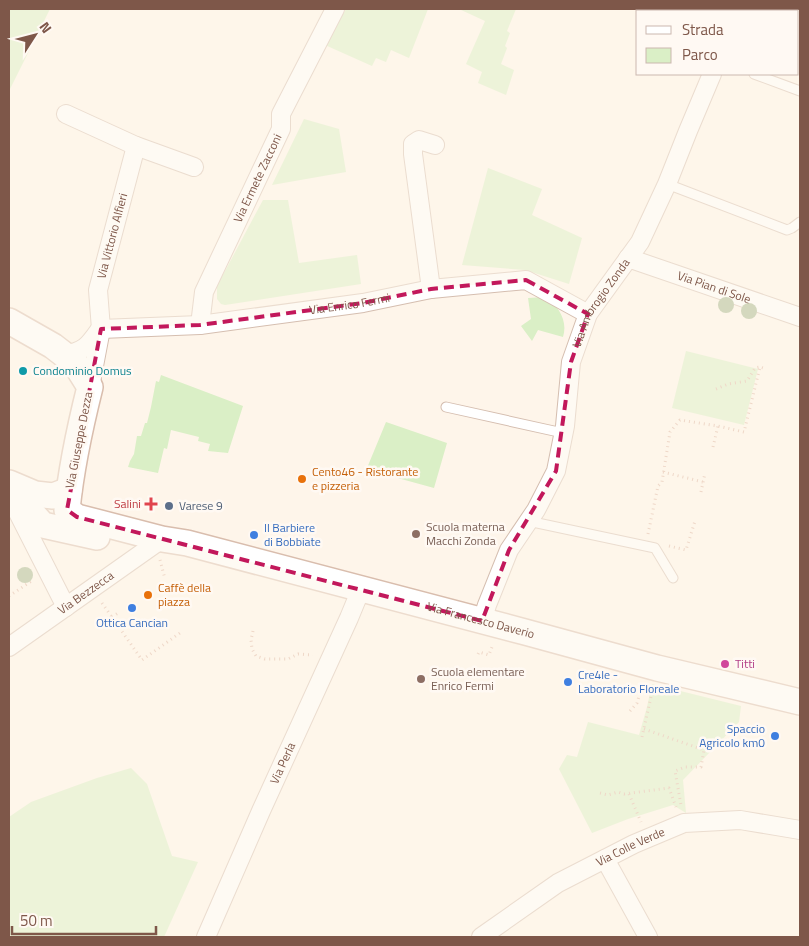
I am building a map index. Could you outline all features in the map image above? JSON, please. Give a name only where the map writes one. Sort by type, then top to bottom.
[{"type":"street","name":"Via Ermete Zacconi","points":[[200,324],[204,292],[282,129],[281,114],[335,9]]},
{"type":"street","name":"Via Ambrogio Zonda","points":[[482,621],[509,550],[536,510],[556,471],[563,433],[571,362],[588,314],[640,242],[667,184],[712,75]]},
{"type":"street","points":[[66,114],[136,146],[194,167]]},
{"type":"street","points":[[431,289],[413,154],[414,144],[419,140],[435,146]]},
{"type":"street","name":"Via Vittorio Alfieri","points":[[90,387],[101,329],[98,290],[136,146]]},
{"type":"street","name":"Via Pian di Sole","points":[[628,258],[800,317]]},
{"type":"street","name":"Via Enrico Fermi","points":[[101,329],[200,324],[363,303],[431,289],[526,280],[588,314]]},
{"type":"street","name":"Via Giuseppe Dezza","points":[[9,321],[53,346],[75,363],[90,387],[77,441],[68,500]]},
{"type":"street","points":[[64,355],[78,352],[90,343],[101,329]]},
{"type":"street","points":[[9,483],[35,494],[68,500]]},
{"type":"street","name":"Via Francesco Daverio","points":[[9,488],[42,525],[161,550],[187,544],[652,667],[800,702]]},
{"type":"street","points":[[9,494],[66,606]]},
{"type":"street","name":"Via Francesco Daverio","points":[[68,500],[77,517],[161,550]]},
{"type":"street","name":"Via Bezzecca","points":[[9,647],[92,589],[161,550]]},
{"type":"street","name":"Via Perla","points":[[206,937],[260,811],[361,589]]},
{"type":"street","name":"Via Colle Verde","points":[[481,937],[558,883],[648,838],[684,823],[740,820],[800,830]]},
{"type":"street","points":[[605,859],[648,937]]},
{"type":"lane","points":[[757,75],[800,91]]},
{"type":"lane","points":[[667,184],[787,230],[800,222]]},
{"type":"lane","points":[[446,407],[563,433]]},
{"type":"lane","points":[[528,521],[654,548],[672,578]]},
{"type":"path","points":[[647,538],[658,486],[662,482],[670,432],[680,420],[744,432],[760,367]]},
{"type":"path","points":[[716,390],[728,384],[747,381],[755,368],[766,369]]},
{"type":"path","points":[[713,447],[718,426]]},
{"type":"path","points":[[664,472],[703,482]]},
{"type":"path","points":[[701,492],[705,473]]},
{"type":"path","points":[[661,544],[686,550],[695,520]]},
{"type":"path","points":[[161,550],[165,579]]},
{"type":"path","points":[[92,589],[142,660],[180,633]]},
{"type":"path","points":[[112,617],[118,613]]},
{"type":"path","points":[[253,631],[252,649],[256,656],[265,659],[288,659],[298,654],[331,657]]},
{"type":"path","points":[[478,654],[479,652],[489,656],[492,647]]},
{"type":"path","points":[[630,711],[638,703],[652,667]]},
{"type":"path","points":[[642,737],[652,667]]},
{"type":"path","points":[[644,730],[704,750],[701,767],[685,767],[675,771],[680,805]]},
{"type":"path","points":[[600,793],[608,795],[618,792],[629,794],[669,788],[681,825]]},
{"type":"path","points":[[629,794],[648,838]]},
{"type":"highlighted area","points":[[526,280],[588,314],[571,362],[556,471],[509,550],[482,621],[77,517],[67,510],[101,329],[200,325],[363,303],[431,289]]},
{"type":"green space","points":[[9,9],[50,9],[9,91]]},
{"type":"green space","points":[[346,9],[428,9],[409,58],[391,50],[386,62],[376,58],[372,66],[325,45]]},
{"type":"green space","points":[[459,9],[516,9],[507,31],[510,33],[501,64],[514,70],[506,95],[478,83],[482,72],[466,64],[485,21]]},
{"type":"green space","points":[[304,119],[339,129],[346,172],[272,185]]},
{"type":"green space","points":[[488,168],[542,189],[532,215],[582,238],[569,284],[525,270],[462,265]]},
{"type":"green space","points":[[263,200],[288,200],[299,263],[357,255],[361,284],[225,305],[221,304],[217,299],[217,286]]},
{"type":"green space","points":[[545,297],[561,314],[564,325],[563,337],[538,330],[532,341],[521,326],[531,319],[528,298]]},
{"type":"green space","points":[[686,351],[758,369],[744,425],[672,408]]},
{"type":"green space","points":[[161,375],[243,406],[228,453],[208,451],[210,444],[198,441],[199,437],[171,430],[167,449],[164,448],[158,473],[128,467],[134,454],[137,436],[141,436],[145,423],[147,423],[156,381],[159,382]]},
{"type":"green space","points":[[386,422],[447,443],[434,488],[367,468]]},
{"type":"green space","points":[[652,684],[741,706],[739,722],[683,780],[686,813],[673,805],[592,833],[559,769],[567,755],[577,757],[588,722],[639,735]]},
{"type":"green space","points":[[131,768],[147,784],[172,856],[198,862],[164,937],[9,937],[9,817],[31,802]]},
{"type":"place","name":"Condominio Domus","points":[[23,371]]},
{"type":"place","name":"Cento46 - Ristorante e pizzeria","points":[[302,479]]},
{"type":"place","name":"Salini","points":[[151,504]]},
{"type":"place","name":"Varese 9","points":[[169,506]]},
{"type":"place","name":"Scuola materna Macchi Zonda","points":[[416,534]]},
{"type":"place","name":"Il Barbiere di Bobbiate","points":[[254,535]]},
{"type":"place","name":"Caffè della piazza","points":[[148,595]]},
{"type":"place","name":"Ottica Cancian","points":[[132,608]]},
{"type":"place","name":"Titti","points":[[725,664]]},
{"type":"place","name":"Scuola elementare Enrico Fermi","points":[[421,679]]},
{"type":"place","name":"Cre4le - Laboratorio Floreale","points":[[568,682]]},
{"type":"place","name":"Spaccio Agricolo km0","points":[[775,736]]}]
